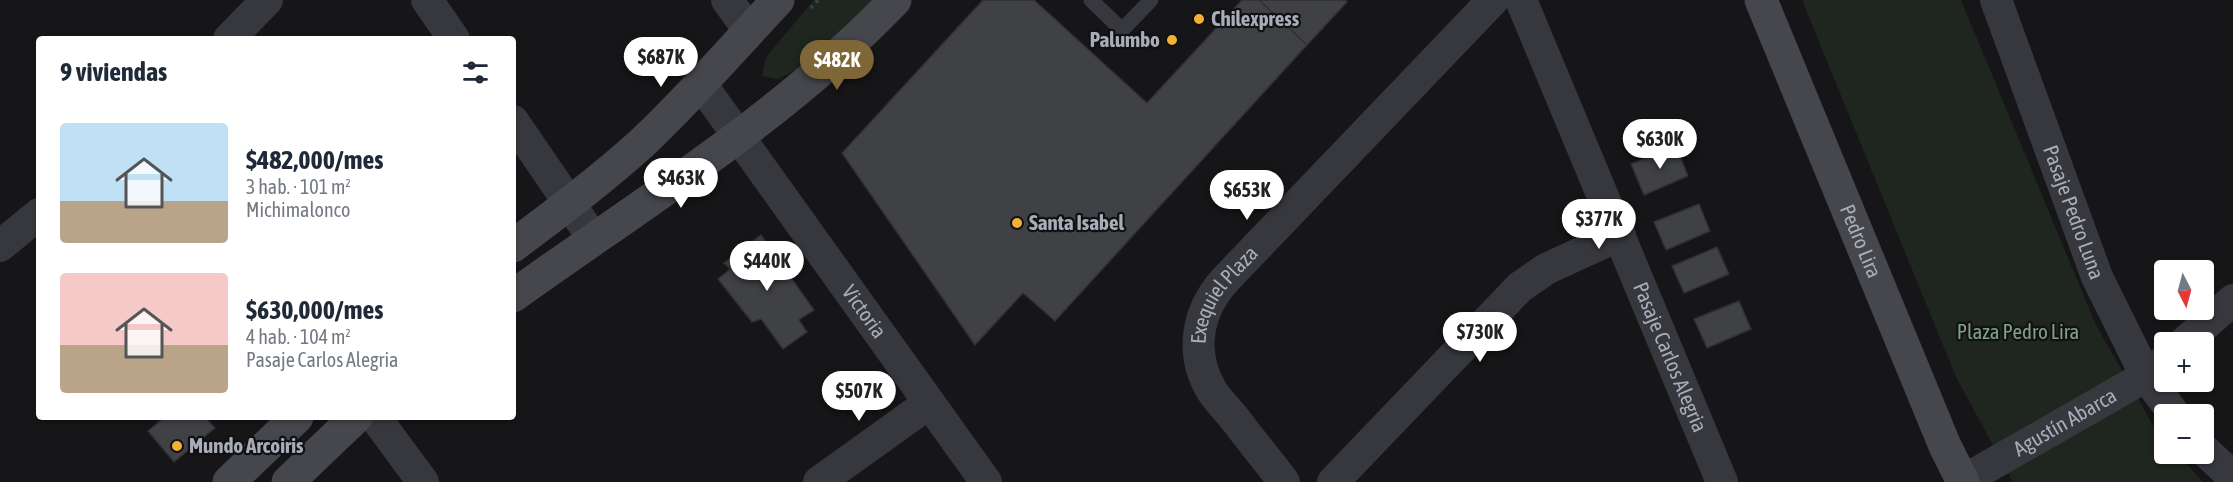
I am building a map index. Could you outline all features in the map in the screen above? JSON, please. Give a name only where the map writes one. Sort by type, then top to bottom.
[{"type":"main road","points":[[516,244],[571,204],[642,142],[701,84],[778,0]]},
{"type":"main road","points":[[516,294],[738,136],[833,61],[895,0]]},
{"type":"main road","name":"Pedro Lira","points":[[1761,0],[1945,446],[1962,482]]},
{"type":"main road","points":[[229,482],[294,420]]},
{"type":"main road","points":[[288,482],[353,420]]},
{"type":"street","points":[[232,36],[267,0]]},
{"type":"street","points":[[427,0],[452,36]]},
{"type":"street","points":[[727,0],[749,30]]},
{"type":"street","name":"Exequiel Plaza","points":[[1284,482],[1213,392],[1204,374],[1198,356],[1198,337],[1206,306],[1220,286],[1493,0]]},
{"type":"street","name":"Pasaje Carlos Alegria","points":[[1521,0],[1722,482]]},
{"type":"street","name":"Pasaje Pedro Luna","points":[[1996,0],[2097,277],[2120,327],[2154,366]]},
{"type":"street","name":"Victoria","points":[[701,84],[986,482]]},
{"type":"street","points":[[516,126],[593,238]]},
{"type":"street","points":[[0,246],[36,216]]},
{"type":"street","points":[[1333,482],[1520,287],[1546,269],[1620,235]]},
{"type":"street","points":[[2196,332],[2233,300]]},
{"type":"street","name":"Agustín Abarca","points":[[1962,482],[2154,369]]},
{"type":"street","points":[[819,482],[929,403]]},
{"type":"street","points":[[377,420],[423,482]]},
{"type":"street","points":[[2214,459],[2233,477]]},
{"type":"lane","points":[[1090,0],[1122,30],[1151,0]]},
{"type":"green space","points":[[814,0],[873,0],[801,67],[778,79],[762,76],[766,57]]},
{"type":"green space","name":"Plaza Pedro Lira","points":[[1802,0],[1961,0],[2096,325],[2154,427],[2154,464],[2187,464],[2203,482],[2013,482],[1956,377]]},
{"type":"building","name":"Santa Isabel","points":[[983,0],[1034,0],[1147,103],[1242,0],[1259,0],[1307,45],[1055,321],[1023,293],[975,345],[842,153]]},
{"type":"building","points":[[1259,0],[1346,0],[1347,2],[1307,45]]},
{"type":"building","points":[[1676,146],[1688,176],[1644,195],[1631,164]]},
{"type":"building","points":[[1699,204],[1710,231],[1666,250],[1654,222]]},
{"type":"building","points":[[761,235],[814,310],[799,320],[807,332],[783,349],[761,319],[752,322],[718,279],[730,269],[724,263]]},
{"type":"building","points":[[1717,247],[1729,274],[1684,293],[1672,266]]},
{"type":"building","points":[[1739,301],[1751,329],[1707,348],[1694,319]]},
{"type":"building","name":"Mundo Arcoiris","points":[[161,420],[208,420],[215,428],[174,462],[148,431]]},
{"type":"place","name":"Chilexpress","points":[[1199,19]]},
{"type":"place","name":"Palumbo","points":[[1172,40]]},
{"type":"place","name":"Santa Isabel","points":[[1017,223]]},
{"type":"place","name":"Mundo Arcoiris","points":[[177,446]]}]
